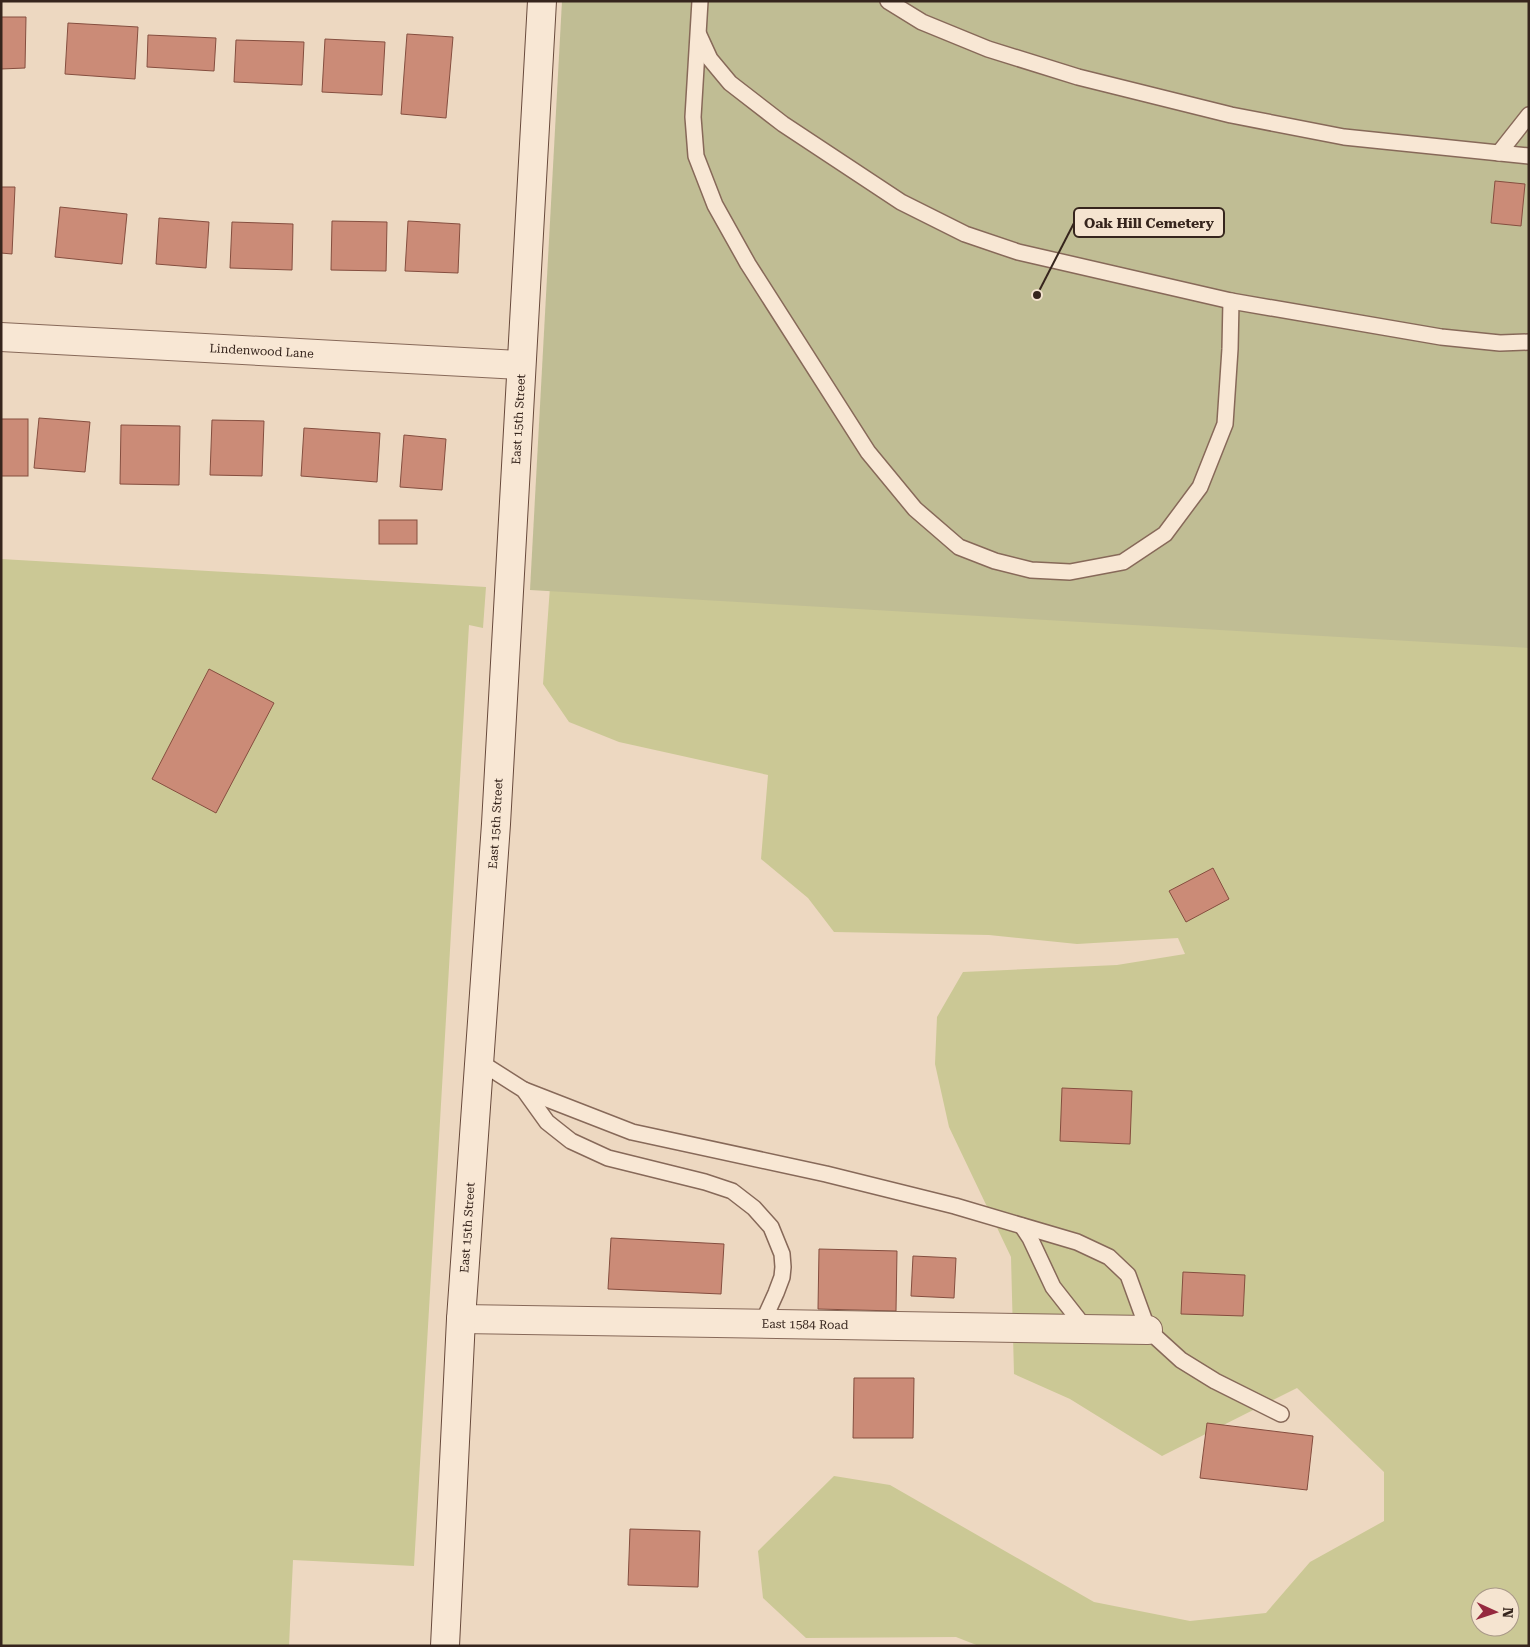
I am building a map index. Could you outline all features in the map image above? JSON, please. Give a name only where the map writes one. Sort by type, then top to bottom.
[{"type":"main road","name":"East 15th Street","points":[[445,1646],[462,1319],[496,824],[542,1]]},
{"type":"main road","name":"Lindenwood Lane","points":[[1,337],[522,365]]},
{"type":"main road","name":"East 1584 Road","points":[[462,1319],[1148,1330]]},
{"type":"lane","points":[[700,1],[693,117],[696,156],[715,205],[748,264],[868,452],[915,509],[959,547],[995,561],[1031,570],[1070,572],[1123,562],[1165,534],[1200,487],[1225,424],[1231,302]]},
{"type":"lane","points":[[888,1],[922,22],[988,49],[1087,80],[1230,115],[1344,137],[1529,156]]},
{"type":"lane","points":[[698,34],[710,59],[730,83],[783,124],[902,202],[964,234],[1018,252],[1231,302],[1441,337],[1500,343],[1529,342]]},
{"type":"lane","points":[[1499,153],[1529,115]]},
{"type":"lane","points":[[480,1062],[524,1090],[632,1132],[826,1174],[955,1206],[1077,1242],[1108,1257],[1128,1276],[1148,1330],[1181,1360],[1215,1381],[1281,1414]]},
{"type":"lane","points":[[524,1090],[547,1122],[571,1141],[608,1158],[705,1182],[732,1191],[762,1216],[771,1227],[782,1254],[784,1267],[776,1293],[762,1324]]},
{"type":"lane","points":[[1022,1226],[1030,1238],[1053,1287],[1086,1329]]},
{"type":"shaded area","points":[[562,1],[1529,1],[1529,648],[530,590]]},
{"type":"shaded area","points":[[1,559],[486,587],[483,628],[469,625],[414,1566],[293,1560],[289,1646],[1,1646]]},
{"type":"shaded area","points":[[552,559],[1529,606],[1529,1646],[979,1646],[956,1637],[806,1638],[763,1598],[758,1551],[834,1476],[890,1485],[1094,1602],[1190,1621],[1266,1613],[1310,1562],[1384,1521],[1384,1472],[1297,1388],[1162,1456],[1070,1399],[1014,1374],[1011,1257],[949,1127],[935,1064],[937,1017],[963,972],[1117,965],[1185,954],[1178,938],[1077,944],[989,935],[834,932],[808,898],[761,859],[768,775],[619,742],[569,722],[543,684]]},
{"type":"building","points":[[1,17],[26,17],[25,68],[1,69]]},
{"type":"building","points":[[68,23],[138,27],[135,79],[65,74]]},
{"type":"building","points":[[407,34],[453,37],[446,118],[401,114]]},
{"type":"building","points":[[148,35],[216,38],[214,71],[147,67]]},
{"type":"building","points":[[325,39],[385,42],[382,95],[322,92]]},
{"type":"building","points":[[236,40],[304,42],[302,85],[234,82]]},
{"type":"building","points":[[1495,181],[1525,184],[1521,226],[1491,223]]},
{"type":"building","points":[[1,187],[15,187],[12,254],[1,253]]},
{"type":"building","points":[[60,207],[127,214],[122,264],[55,257]]},
{"type":"building","points":[[159,218],[209,222],[206,268],[156,264]]},
{"type":"building","points":[[332,221],[387,222],[386,271],[331,270]]},
{"type":"building","points":[[408,221],[460,224],[458,273],[405,271]]},
{"type":"building","points":[[232,222],[293,224],[292,270],[230,268]]},
{"type":"building","points":[[39,418],[90,422],[85,472],[34,468]]},
{"type":"building","points":[[1,419],[28,419],[28,476],[1,476]]},
{"type":"building","points":[[212,420],[264,421],[262,476],[210,475]]},
{"type":"building","points":[[121,425],[180,426],[179,485],[120,484]]},
{"type":"building","points":[[304,428],[380,433],[377,482],[301,476]]},
{"type":"building","points":[[404,435],[446,439],[442,490],[400,487]]},
{"type":"building","points":[[379,520],[417,520],[417,544],[379,544]]},
{"type":"building","points":[[209,669],[274,703],[216,813],[152,779]]},
{"type":"building","points":[[1213,868],[1229,899],[1186,922],[1169,891]]},
{"type":"building","points":[[1062,1088],[1132,1091],[1130,1144],[1060,1141]]},
{"type":"building","points":[[611,1238],[724,1244],[721,1294],[608,1289]]},
{"type":"building","points":[[819,1249],[897,1251],[896,1311],[818,1309]]},
{"type":"building","points":[[913,1256],[956,1258],[954,1298],[911,1296]]},
{"type":"building","points":[[1183,1272],[1245,1275],[1243,1316],[1181,1314]]},
{"type":"building","points":[[854,1378],[914,1378],[913,1438],[853,1438]]},
{"type":"building","points":[[1207,1423],[1313,1436],[1307,1490],[1200,1478]]},
{"type":"building","points":[[630,1529],[700,1531],[698,1587],[628,1585]]},
{"type":"place","name":"Oak Hill Cemetery","points":[[1037,295]]}]
